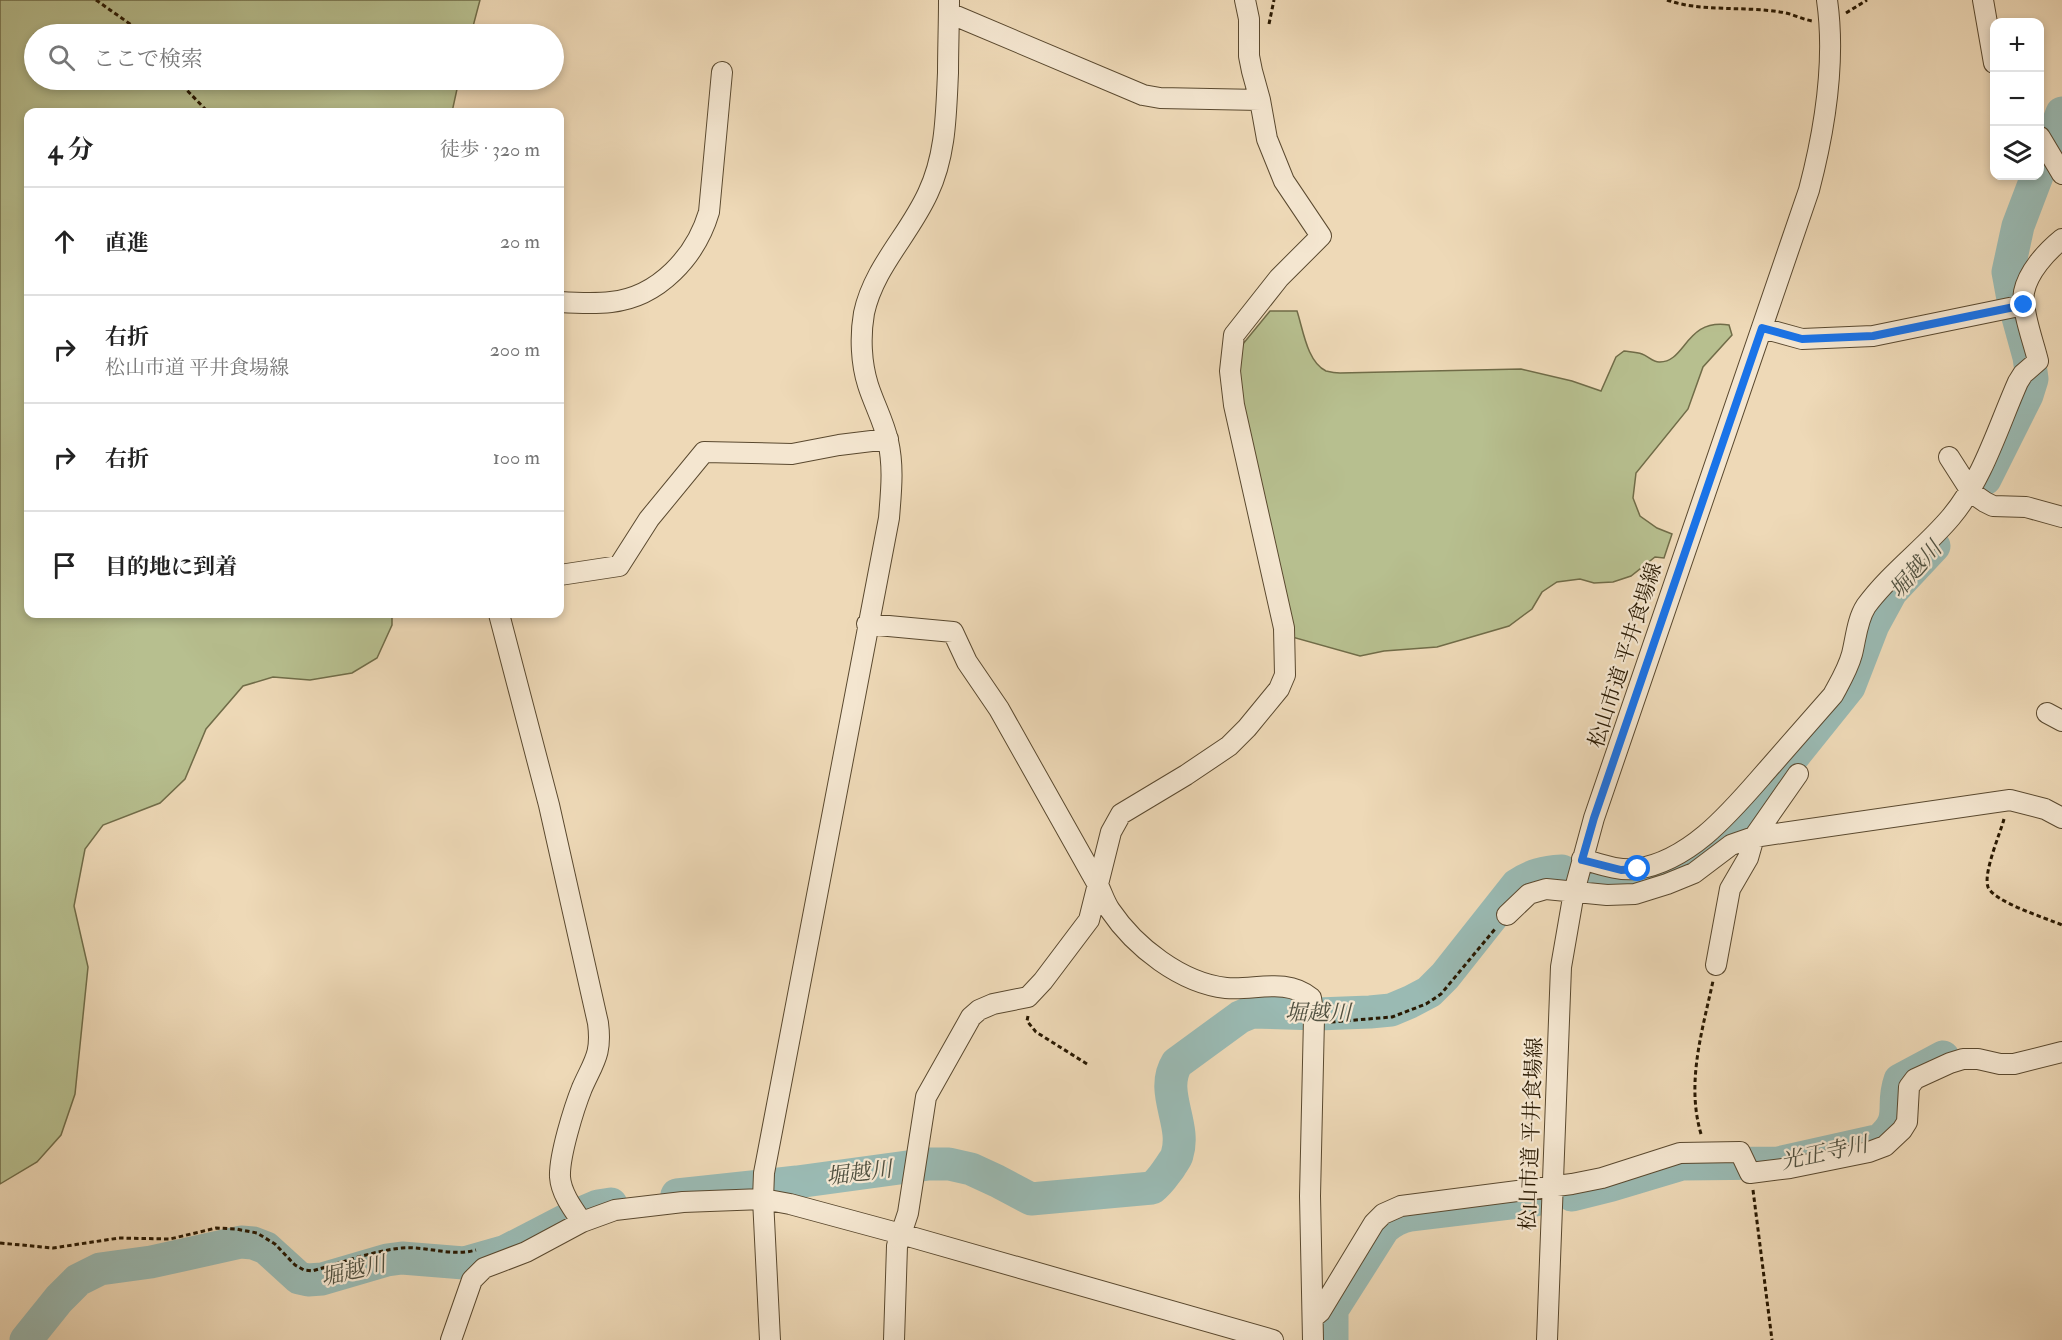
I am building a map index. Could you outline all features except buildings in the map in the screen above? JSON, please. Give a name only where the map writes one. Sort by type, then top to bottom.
[{"type":"street","points":[[894,1340],[897,1246],[908,1213],[926,1097],[971,1017],[979,1010],[993,1004],[1028,997],[1043,981],[1089,920],[1111,832],[1121,814],[1229,746],[1279,689],[1285,675],[1284,628],[1234,405],[1230,371],[1234,335],[1279,278],[1321,236],[1284,181],[1272,157],[1249,56],[1249,19],[1245,0]]},
{"type":"street","name":"松山市道 平井食場線","points":[[1547,1340],[1561,968],[1574,892],[1594,818],[1809,190],[1820,149],[1826,106],[1830,23],[1827,0]]},
{"type":"street","points":[[1983,0],[1990,37]]},
{"type":"street","points":[[770,1340],[763,1188],[867,624],[889,518],[892,462],[888,439],[864,372],[862,333],[865,311],[881,269],[919,212],[930,190],[942,152],[946,123],[949,7],[1143,95],[1160,98],[1260,100]]},
{"type":"street","points":[[564,302],[612,302],[635,297],[662,282],[679,266],[692,249],[703,231],[709,212],[722,72]]},
{"type":"street","points":[[2044,144],[2062,174]]},
{"type":"street","points":[[1716,965],[1730,889],[1748,858],[1754,837],[1755,806],[1843,678],[1852,657],[1857,626],[1865,608],[1951,517],[1976,495],[2030,369],[2038,361],[2018,306],[2027,283],[2040,262],[2062,239]]},
{"type":"street","points":[[1762,328],[1802,339],[1873,336],[2018,306]]},
{"type":"street","points":[[564,574],[619,566],[649,519],[704,452],[792,454],[888,439]]},
{"type":"street","points":[[1949,457],[1976,495],[1993,506],[2026,507],[2062,518]]},
{"type":"street","points":[[500,618],[549,806],[588,972],[600,1039],[599,1054],[582,1089],[563,1154],[560,1177],[563,1189],[578,1217]]},
{"type":"street","points":[[867,624],[953,632],[968,662],[999,709],[1098,885],[1109,909],[1144,949],[1188,977],[1227,988],[1292,987],[1311,998],[1314,1016],[1310,1196],[1313,1340]]},
{"type":"street","points":[[1582,860],[1621,870],[1638,869],[1664,860],[1755,806],[1798,774]]},
{"type":"street","points":[[1507,915],[1529,894],[1546,889],[1607,895],[1635,894],[1667,884],[1694,873],[1731,845],[1754,837],[2010,800],[2045,809],[2062,818]]},
{"type":"street","points":[[1313,1318],[1320,1312],[1374,1223],[1383,1214],[1401,1206],[1553,1187],[1602,1178],[1680,1153],[1740,1152],[1747,1165],[1790,1168],[1869,1152],[1885,1146],[1902,1130],[1907,1122],[1909,1087],[1915,1079],[1963,1059],[2014,1064],[2062,1052]]},
{"type":"street","points":[[451,1340],[472,1280],[478,1273],[484,1268],[526,1252],[578,1217],[763,1188],[790,1204],[1273,1340]]},
{"type":"path","points":[[96,0],[130,24]]},
{"type":"path","points":[[1667,0],[1682,5],[1737,7],[1783,12],[1806,20],[1830,23]]},
{"type":"path","points":[[187,90],[204,108]]},
{"type":"path","points":[[2010,800],[1988,872],[1988,886],[1994,895],[2005,901],[2062,925]]},
{"type":"path","points":[[1314,1016],[1392,1017],[1426,1004],[1442,994],[1507,915]]},
{"type":"path","points":[[1709,1153],[1697,1122],[1694,1091],[1695,1065],[1716,965]]},
{"type":"path","points":[[1028,997],[1030,1006],[1027,1021],[1036,1032],[1086,1064]]},
{"type":"path","points":[[1747,1165],[1772,1340]]},
{"type":"path","points":[[0,1243],[53,1248],[119,1238],[170,1239],[216,1228],[236,1229],[257,1233],[275,1244],[295,1265],[312,1271],[388,1250],[404,1248],[456,1253],[480,1249]]},
{"type":"green space","points":[[0,0],[480,0],[474,24],[24,24],[24,90],[457,90],[453,108],[24,108],[24,618],[392,618],[392,625],[377,658],[352,673],[310,680],[273,677],[243,686],[206,729],[185,779],[160,803],[103,825],[85,849],[74,906],[88,967],[75,1094],[61,1135],[37,1162],[0,1184]]},
{"type":"green space","points":[[1270,311],[1297,311],[1310,353],[1320,367],[1326,371],[1340,373],[1521,369],[1572,381],[1601,391],[1616,357],[1624,351],[1642,354],[1657,362],[1668,360],[1703,328],[1729,325],[1732,335],[1703,367],[1688,409],[1636,473],[1633,498],[1640,516],[1657,528],[1672,534],[1664,558],[1655,557],[1631,576],[1613,582],[1594,583],[1580,579],[1557,582],[1542,592],[1532,609],[1509,626],[1437,647],[1384,651],[1360,656],[1292,637],[1241,408],[1238,350]]},
{"type":"waterway","name":"堀越川","points":[[2044,160],[2062,113]]},
{"type":"waterway","name":"堀越川","points":[[1985,479],[2027,395],[2032,379],[2029,357],[2008,272],[2018,226],[2035,180]]},
{"type":"waterway","name":"堀越川","points":[[1595,877],[1628,881],[1646,878],[1671,869],[1694,857],[1763,794],[1849,687],[1873,625],[1891,592],[1934,546]]},
{"type":"waterway","name":"堀越川","points":[[677,1195],[929,1164],[949,1164],[971,1169],[1031,1199],[1152,1188],[1164,1176],[1177,1155],[1179,1132],[1171,1085],[1172,1074],[1177,1063],[1240,1017],[1252,1012],[1318,1014],[1370,1012],[1391,1010],[1410,1002],[1429,992],[1445,976],[1517,885],[1538,875],[1562,871]]},
{"type":"waterway","name":"光正寺川","points":[[1572,1195],[1682,1164],[1778,1163],[1880,1140],[1893,1125],[1900,1080],[1943,1057]]},
{"type":"waterway","name":"光正寺川","points":[[1332,1340],[1332,1310],[1384,1228],[1390,1223],[1410,1215],[1535,1200]]},
{"type":"waterway","name":"堀越川","points":[[26,1340],[59,1299],[78,1280],[100,1269],[151,1262],[241,1242],[253,1243],[266,1248],[299,1278],[308,1280],[322,1279],[387,1260],[402,1258],[464,1263],[506,1251],[570,1218],[598,1206],[611,1204]]},
{"type":"route","points":[[1638,869],[1621,870],[1582,860],[1594,818],[1762,328],[1802,339],[1873,336],[2024,305]]}]
